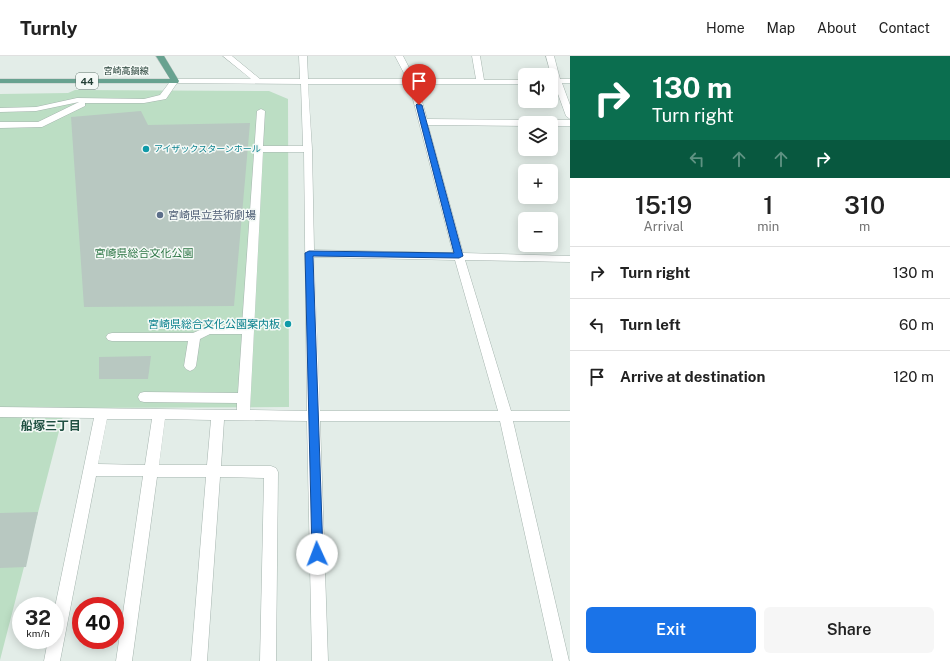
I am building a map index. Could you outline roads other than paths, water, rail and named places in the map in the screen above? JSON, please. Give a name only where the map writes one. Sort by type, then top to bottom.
[{"type":"main road","name":"宮崎高鍋線","points":[[160,56],[175,81]]},
{"type":"main road","name":"宮崎高鍋線","points":[[0,81],[175,81]]},
{"type":"street","points":[[227,56],[258,81]]},
{"type":"street","points":[[303,56],[308,149],[309,253],[320,661]]},
{"type":"street","points":[[399,56],[412,82],[424,122],[459,256],[506,417],[561,661]]},
{"type":"street","points":[[476,56],[480,82]]},
{"type":"street","points":[[550,56],[552,68]]},
{"type":"street","points":[[0,110],[4,108],[36,109],[73,101],[144,101],[163,97],[175,81],[518,82]]},
{"type":"street","points":[[558,81],[570,81]]},
{"type":"street","points":[[558,90],[570,116]]},
{"type":"street","points":[[0,125],[39,125],[50,121],[79,105],[97,101]]},
{"type":"street","points":[[243,414],[261,111]]},
{"type":"street","points":[[424,122],[518,123]]},
{"type":"street","points":[[558,123],[570,123]]},
{"type":"street","points":[[259,150],[308,149]]},
{"type":"street","points":[[309,253],[570,259]]},
{"type":"street","points":[[112,337],[194,337],[209,330],[248,330]]},
{"type":"street","points":[[190,366],[194,337]]},
{"type":"street","points":[[144,397],[244,398]]},
{"type":"street","points":[[0,412],[313,416],[570,416]]},
{"type":"street","points":[[52,661],[102,413]]},
{"type":"street","points":[[124,661],[159,414]]},
{"type":"street","points":[[199,661],[218,414]]},
{"type":"street","points":[[91,470],[271,472],[268,661]]},
{"type":"place","name":"アイザックスターンホール","points":[[146,149]]},
{"type":"place","name":"宮崎県立芸術劇場","points":[[160,215]]},
{"type":"place","name":"宮崎県総合文化公園案内板","points":[[288,324]]},
{"type":"district","name":"船塚三丁目","points":[[51,426]]},
{"type":"park label","name":"宮崎県総合文化公園","points":[[144,253]]}]
